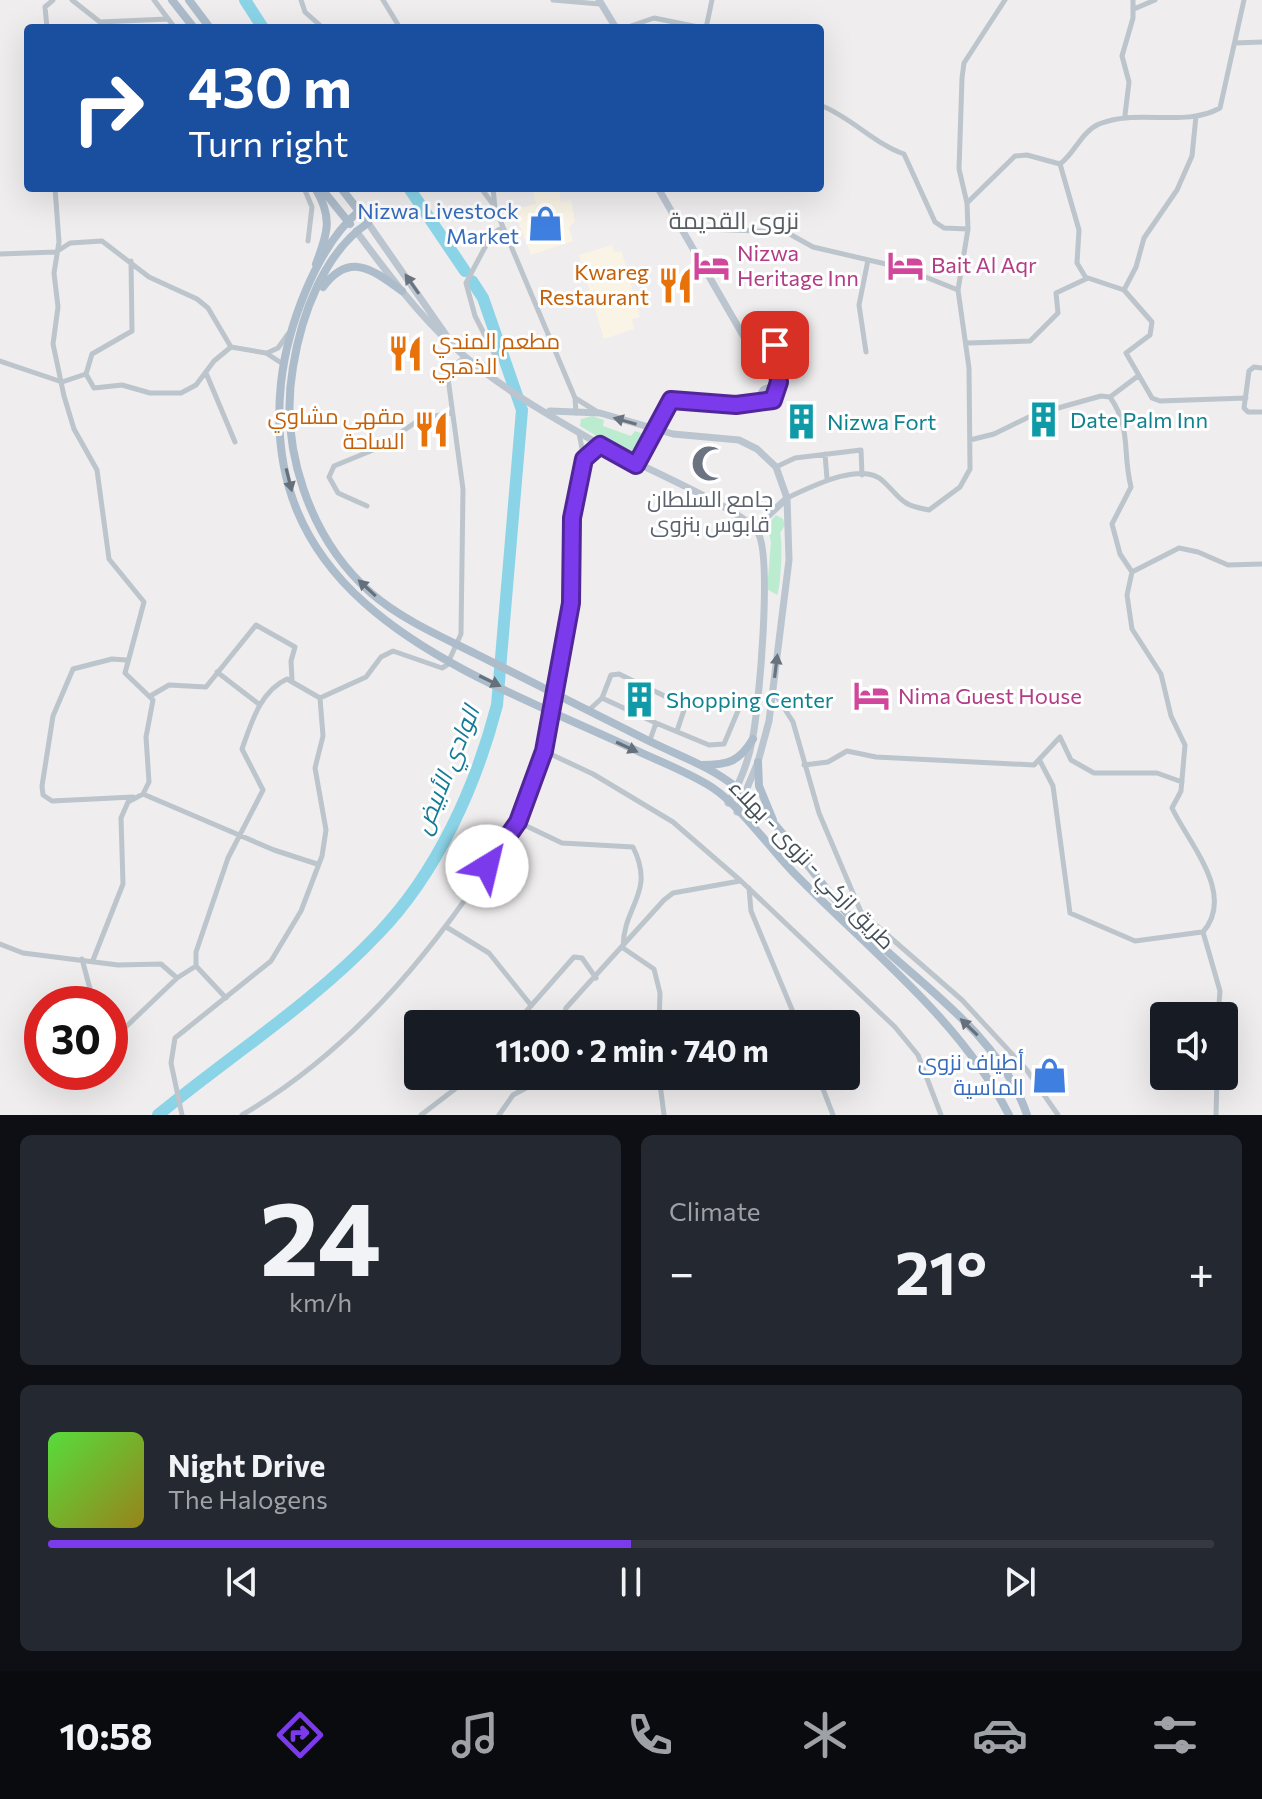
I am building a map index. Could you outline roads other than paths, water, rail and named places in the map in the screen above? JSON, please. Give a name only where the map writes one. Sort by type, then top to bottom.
[{"type":"main road","points":[[172,0],[191,24]]},
{"type":"main road","points":[[189,0],[207,24]]},
{"type":"main road","points":[[304,294],[329,232],[326,205],[320,192]]},
{"type":"main road","points":[[322,192],[356,231]]},
{"type":"main road","points":[[344,192],[368,223]]},
{"type":"main road","name":"طريق ازكي - نزوى - بهلاء","points":[[359,211],[348,221],[304,294],[292,328],[283,364],[281,440],[291,492],[306,528],[351,592],[372,613],[424,649],[693,777],[728,803],[817,897],[969,1048],[1009,1115]]},
{"type":"main road","name":"طريق ازكي - نزوى - بهلاء","points":[[368,223],[356,231],[331,263],[305,319],[294,359],[289,400],[291,441],[304,488],[317,521],[358,580],[387,605],[431,631],[702,765],[737,788],[777,828],[848,914],[975,1032],[1002,1065],[1027,1115]]},
{"type":"main road","points":[[305,319],[319,292],[339,270],[365,268],[402,291]]},
{"type":"main road","points":[[702,765],[732,763],[744,753],[753,739]]},
{"type":"main road","points":[[758,762],[759,786],[777,828]]},
{"type":"street","points":[[47,24],[45,7],[53,0]]},
{"type":"street","points":[[72,0],[100,22],[168,19]]},
{"type":"street","points":[[154,0],[172,24]]},
{"type":"street","points":[[301,0],[305,12],[318,24]]},
{"type":"street","points":[[383,0],[398,24]]},
{"type":"street","points":[[553,0],[600,2],[614,24]]},
{"type":"street","points":[[705,24],[712,0]]},
{"type":"street","points":[[755,528],[787,498],[827,479],[862,475],[882,479],[900,501],[934,509],[967,477],[972,422],[967,343],[958,290],[968,229],[967,203],[959,169],[964,63],[1005,0]]},
{"type":"street","points":[[1125,115],[1129,82],[1122,62],[1122,49],[1134,9],[1133,0]]},
{"type":"street","points":[[1134,9],[1155,0]]},
{"type":"street","points":[[1060,164],[1090,130],[1125,115],[1196,116],[1217,111],[1223,104],[1244,0]]},
{"type":"street","points":[[637,24],[654,18],[684,24]]},
{"type":"street","points":[[1235,43],[1262,42]]},
{"type":"street","points":[[824,107],[841,113],[885,147],[904,154],[935,222],[944,228],[968,229]]},
{"type":"street","points":[[1124,290],[1136,267],[1144,238],[1177,190],[1192,156],[1196,116]]},
{"type":"street","points":[[967,203],[1015,156],[1027,155],[1060,164]]},
{"type":"street","points":[[1060,164],[1079,230],[1077,263],[1086,278],[1124,290],[1154,327],[1150,335],[1126,353],[1152,398],[1160,401],[1246,398]]},
{"type":"street","points":[[55,192],[59,242],[56,252],[58,307],[53,344],[74,429],[97,470],[109,559],[144,602],[126,660],[128,678],[152,695]]},
{"type":"street","points":[[306,192],[312,207],[308,241]]},
{"type":"street","points":[[242,1115],[295,1081],[363,1022],[448,928],[466,894],[518,822],[544,751],[571,603],[572,518],[584,459],[575,398],[495,208],[484,192]]},
{"type":"street","points":[[493,192],[495,208]]},
{"type":"street","points":[[636,465],[671,400],[736,405],[762,399],[764,389],[774,391],[779,382],[777,348],[769,342],[751,342],[744,337],[660,192]]},
{"type":"street","points":[[368,223],[454,347]]},
{"type":"street","points":[[466,357],[489,367],[497,362],[467,298],[466,283],[492,234],[503,227]]},
{"type":"street","points":[[679,228],[774,229],[813,247],[903,268],[958,290]]},
{"type":"street","points":[[356,231],[402,291],[466,357],[578,432],[636,465],[731,511],[755,528],[764,551],[758,697],[753,739],[737,788],[728,803]]},
{"type":"street","points":[[0,254],[56,252],[70,243],[92,239],[108,244],[149,277],[197,299],[208,308],[231,347],[266,353],[283,364]]},
{"type":"street","points":[[131,260],[132,331],[92,354],[86,374],[94,388],[131,385],[164,394],[189,390],[231,347]]},
{"type":"street","points":[[866,352],[859,305],[868,260]]},
{"type":"street","points":[[967,343],[1030,341],[1058,313],[1056,293],[1086,278]]},
{"type":"street","points":[[266,353],[278,348],[292,328]]},
{"type":"street","points":[[320,698],[366,677],[381,657],[393,651],[442,668],[447,665],[460,639],[463,489],[447,371],[466,357]]},
{"type":"street","points":[[0,361],[62,382],[86,374]]},
{"type":"street","points":[[1262,368],[1254,367],[1249,371],[1245,411],[1262,412]]},
{"type":"street","points":[[206,373],[235,442]]},
{"type":"street","points":[[970,440],[994,434],[1033,415],[1101,396],[1110,397],[1138,376]]},
{"type":"street","points":[[1110,397],[1126,424],[1124,463],[1131,487],[1112,524],[1120,554],[1132,572],[1127,595],[1132,629],[1161,674],[1171,716],[1181,731],[1186,755],[1182,782],[1172,808],[1214,889],[1214,915],[1203,932],[1220,991],[1219,1002]]},
{"type":"street","points":[[575,398],[600,413],[657,430],[745,442],[776,467],[787,498],[791,535],[769,721],[746,797],[737,812]]},
{"type":"street","points":[[537,406],[554,413],[600,413]]},
{"type":"street","points":[[367,506],[338,493],[329,477],[334,466],[378,448],[419,420],[452,412]]},
{"type":"street","points":[[584,459],[600,445]]},
{"type":"street","points":[[776,467],[795,458],[861,450],[862,475]]},
{"type":"street","points":[[825,454],[827,479]]},
{"type":"street","points":[[1132,572],[1179,548],[1198,552],[1228,565],[1262,564]]},
{"type":"street","points":[[152,695],[169,685],[206,687],[253,627],[259,625],[295,647],[291,661],[292,680]]},
{"type":"street","points":[[126,660],[112,659],[73,669],[53,716],[43,795],[52,801],[143,794],[317,864]]},
{"type":"street","points":[[217,672],[260,705]]},
{"type":"street","points":[[589,710],[602,698],[611,675],[619,674],[677,702],[684,710],[677,731]]},
{"type":"street","points":[[128,1025],[177,978],[196,966],[199,944],[238,834],[263,790],[242,749],[260,705],[283,680],[292,680],[320,698]]},
{"type":"street","points":[[773,690],[793,722],[819,813],[861,912],[962,1000],[1026,1069],[1058,1115]]},
{"type":"street","points":[[143,794],[149,782],[146,737],[152,695]]},
{"type":"street","points":[[602,698],[709,745],[724,744],[743,699],[758,697]]},
{"type":"street","points":[[182,1115],[171,1063],[175,1038],[271,961],[301,911],[322,856],[326,830],[315,768],[323,736],[320,698]]},
{"type":"street","points":[[769,721],[778,713],[786,713]]},
{"type":"street","points":[[650,741],[656,723]]},
{"type":"street","points":[[804,765],[828,762],[843,752],[856,750],[894,758],[1034,765],[1060,737],[1071,760],[1094,773],[1157,773],[1182,782]]},
{"type":"street","points":[[544,751],[593,774],[673,822],[749,888],[895,1027],[918,1055],[941,1115]]},
{"type":"street","points":[[1040,761],[1053,786],[1070,913],[1135,941],[1203,932]]},
{"type":"street","points":[[93,960],[123,884],[121,818],[134,797]]},
{"type":"street","points":[[518,822],[562,843],[633,847],[643,884],[627,922],[623,948]]},
{"type":"street","points":[[565,1010],[673,893],[741,881]]},
{"type":"street","points":[[749,888],[751,911],[792,1010]]},
{"type":"street","points":[[448,928],[489,953],[530,1004]]},
{"type":"street","points":[[0,944],[23,953],[118,965],[161,964],[177,978]]},
{"type":"street","points":[[623,948],[654,969],[660,993],[659,1010]]},
{"type":"street","points":[[526,1010],[574,957],[582,958],[596,978]]},
{"type":"street","points":[[82,959],[89,986]]},
{"type":"street","points":[[196,966],[226,998]]},
{"type":"street","points":[[421,1115],[454,1090]]},
{"type":"street","points":[[499,1115],[513,1095],[522,1090]]},
{"type":"street","points":[[661,1090],[664,1115]]},
{"type":"street","points":[[823,1090],[833,1115]]},
{"type":"street","points":[[1216,1115],[1217,1090]]},
{"type":"waterway","name":"الوادي الأبيض","points":[[245,0],[260,24]]},
{"type":"waterway","name":"الوادي الأبيض","points":[[412,192],[465,271]]},
{"type":"waterway","name":"الوادي الأبيض","points":[[158,1115],[299,1006],[378,934],[419,884],[436,856],[478,766],[497,705],[522,410],[483,298],[472,281]]},
{"type":"place","name":"Nizwa Livestock Market","points":[[545,224]]},
{"type":"place","name":"Bait Al Aqr","points":[[905,265]]},
{"type":"place","name":"Nizwa Heritage Inn","points":[[711,266]]},
{"type":"place","name":"Kwareg Restaurant","points":[[675,285]]},
{"type":"place","name":"مطعم المندي الذهبي","points":[[406,354]]},
{"type":"place","name":"Date Palm Inn","points":[[1044,420]]},
{"type":"place","name":"Nizwa Fort","points":[[801,422]]},
{"type":"place","name":"مقهى مشاوي الساحة","points":[[431,429]]},
{"type":"place","name":"جامع السلطان قابوس بنزوى","points":[[710,463]]},
{"type":"place","name":"Nima Guest House","points":[[872,696]]},
{"type":"place","name":"Shopping Center","points":[[640,700]]},
{"type":"place","name":"أطياف نزوى الماسية","points":[[1050,1075]]},
{"type":"district","name":"نزوى القديمة","points":[[734,221]]}]
